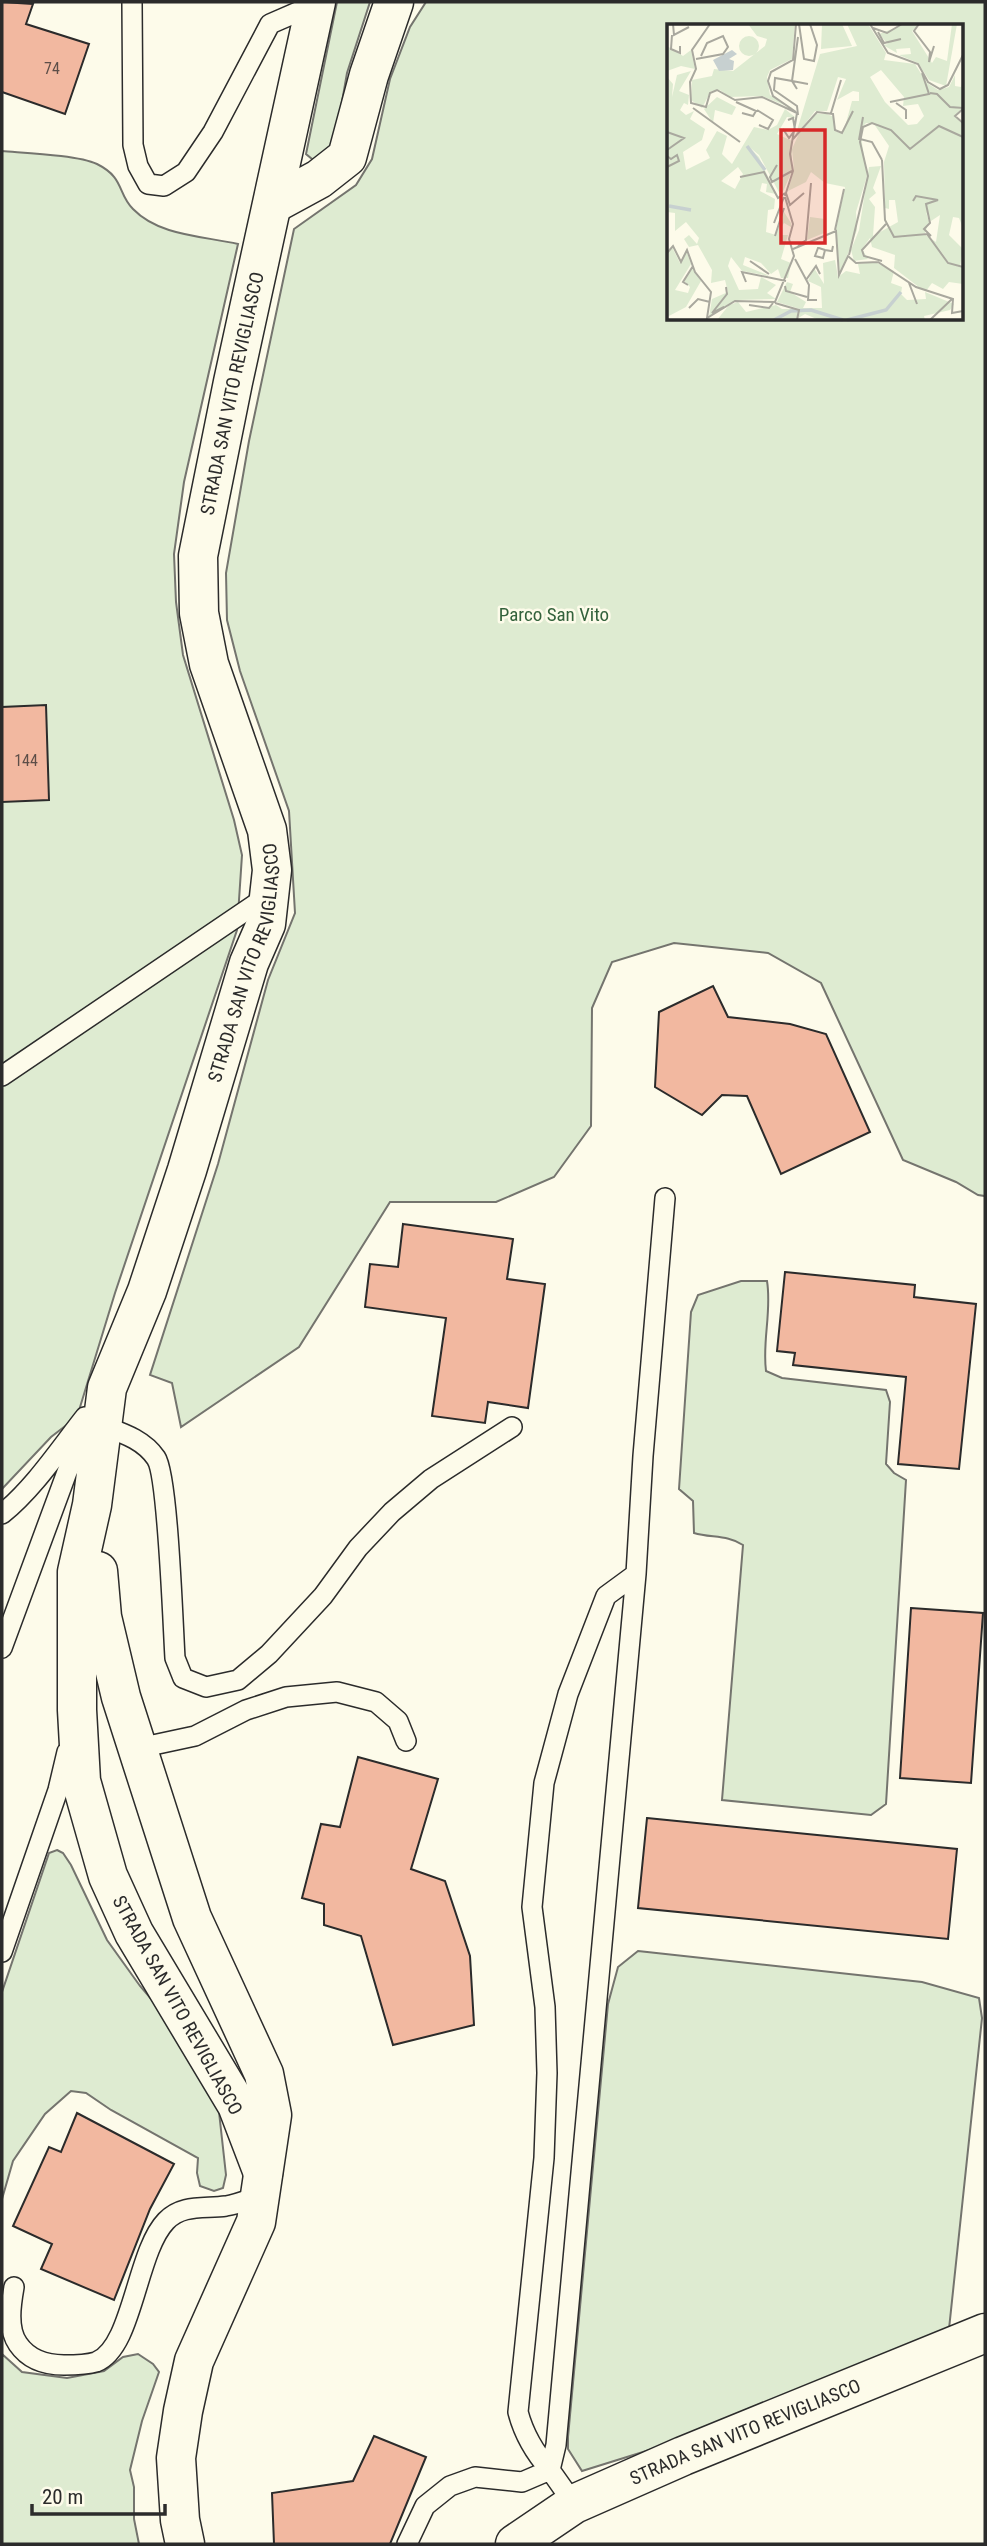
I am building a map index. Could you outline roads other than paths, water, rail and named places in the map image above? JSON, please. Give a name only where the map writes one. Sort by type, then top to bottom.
[{"type":"street","points":[[273,204],[319,178],[347,157],[369,75],[394,2]]},
{"type":"street","name":"STRADA SAN VITO REVIGLIASCO","points":[[262,2184],[237,2105],[134,1933],[108,1876],[81,1781],[76,1710],[77,1572],[92,1505],[107,1388],[147,1291],[187,1170],[248,963],[266,924],[272,870],[267,830],[209,664],[199,613],[198,556],[315,3]]},
{"type":"street","name":"STRADA SAN VITO REVIGLIASCO","points":[[92,1505],[102,1617],[121,1698],[192,1918],[264,2074],[272,2115],[256,2222],[194,2361],[183,2411],[176,2458],[180,2520],[185,2544]]},
{"type":"street","name":"STRADA SAN VITO REVIGLIASCO","points":[[514,2544],[574,2504],[695,2451],[985,2333]]},
{"type":"lane","points":[[132,2],[133,145],[138,166],[148,184],[164,186],[186,172],[213,132],[270,24],[315,3]]},
{"type":"lane","points":[[2,1076],[270,895]]},
{"type":"lane","points":[[550,2470],[557,2431],[636,1574],[665,1198]]},
{"type":"lane","points":[[2,1514],[40,1473],[107,1388]]},
{"type":"lane","points":[[2,1648],[67,1472],[107,1388]]},
{"type":"lane","points":[[101,1425],[140,1441],[158,1460],[163,1489],[175,1658],[183,1678],[206,1687],[238,1680],[270,1654],[323,1596],[358,1548],[392,1512],[430,1479],[512,1427]]},
{"type":"lane","points":[[574,2504],[534,2451],[518,2412],[544,2158],[547,2073],[545,2007],[532,1907],[544,1783],[568,1694],[606,1596],[636,1574]]},
{"type":"lane","points":[[139,1748],[195,1736],[246,1710],[286,1698],[337,1692],[376,1702],[398,1721],[406,1741]]},
{"type":"lane","points":[[2,1952],[58,1790],[76,1710]]},
{"type":"lane","points":[[14,2287],[10,2312],[17,2343],[37,2362],[58,2365],[97,2361],[113,2348],[152,2243],[165,2222],[180,2210],[227,2206],[262,2184]]},
{"type":"lane","points":[[407,2544],[425,2506],[450,2486],[475,2477],[522,2482],[550,2470]]},
{"type":"park label","name":"Parco San Vito","points":[[554,614]]}]
